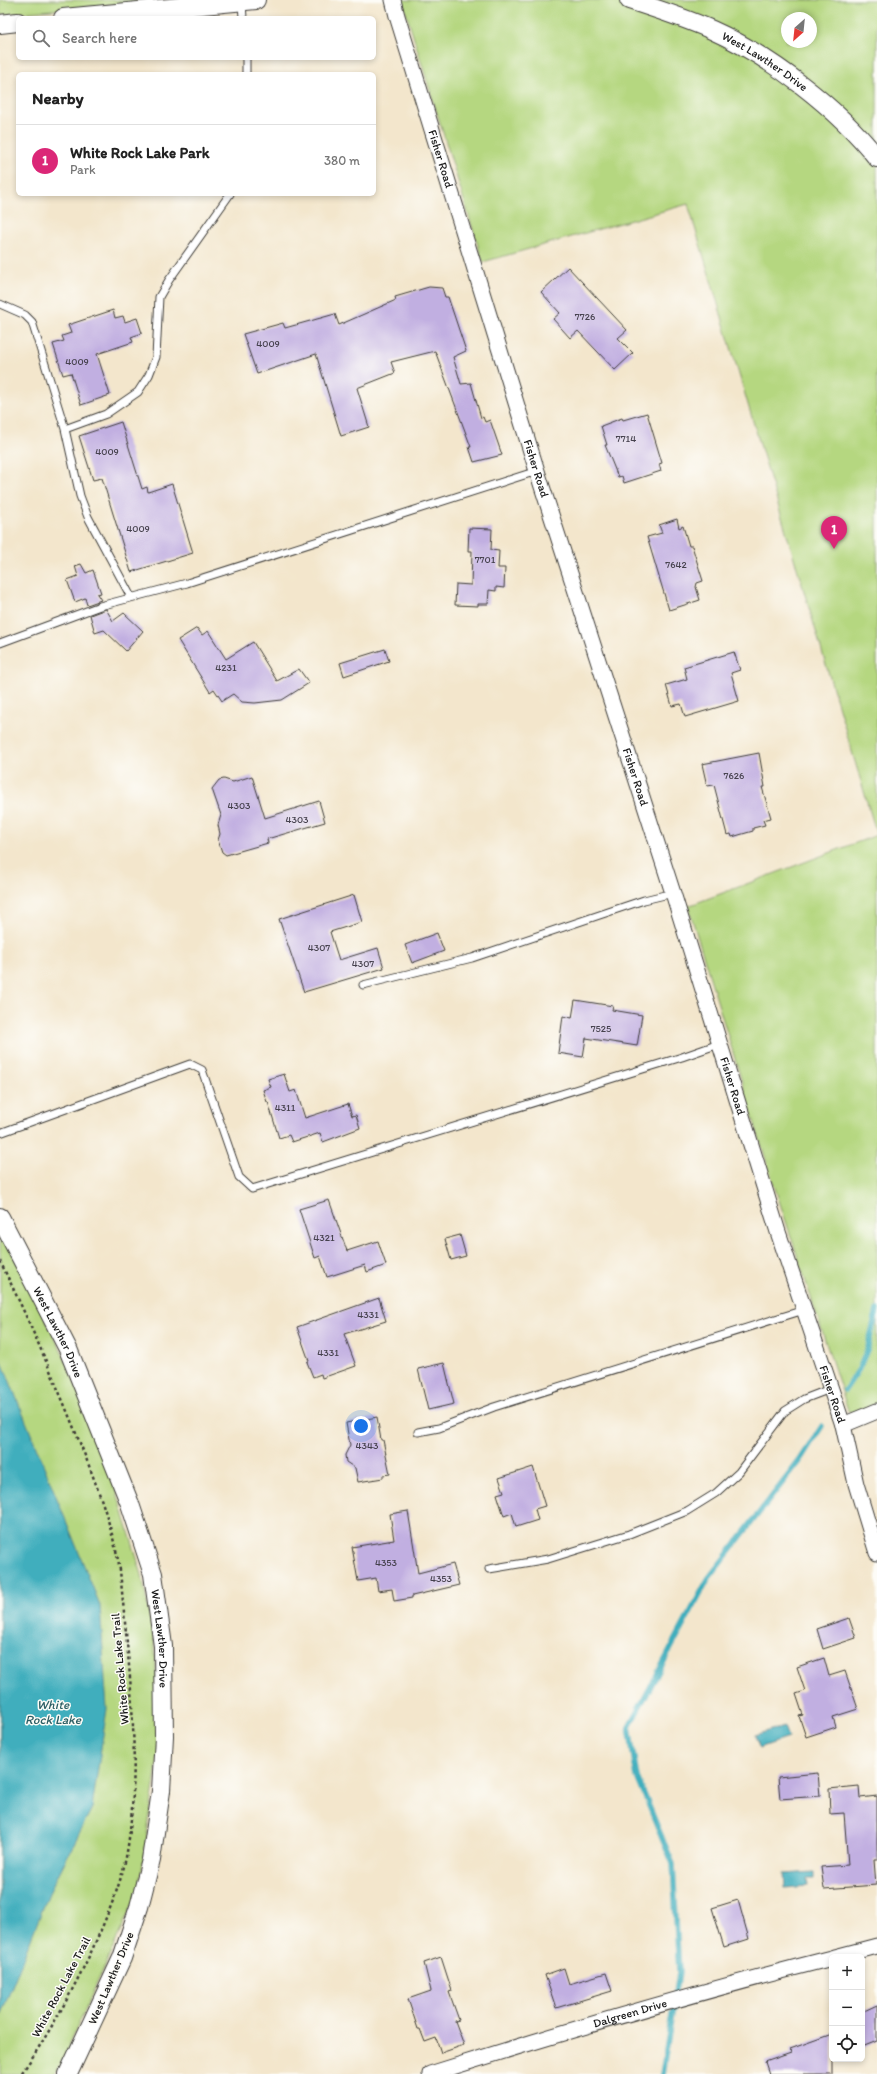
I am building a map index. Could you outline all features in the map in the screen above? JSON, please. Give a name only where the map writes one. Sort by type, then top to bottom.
[{"type":"street","name":"Fisher Road","points":[[393,0],[396,16],[537,471],[673,893],[719,1044],[804,1310],[843,1424],[856,1484],[877,1553]]},
{"type":"street","name":"West Lawther Drive","points":[[629,0],[663,10],[713,31],[748,49],[783,72],[827,106],[868,146],[877,158]]},
{"type":"street","points":[[94,16],[247,6]]},
{"type":"street","points":[[0,24],[16,22]]},
{"type":"street","name":"West Lawther Drive","points":[[0,1217],[68,1349],[130,1504],[152,1574],[162,1646],[165,1716],[161,1791],[151,1860],[140,1907],[122,1958],[68,2074]]},
{"type":"street","points":[[843,1424],[877,1410]]},
{"type":"street","points":[[846,1954],[877,1946]]},
{"type":"street","name":"Dalgreen Drive","points":[[430,2074],[740,1981],[829,1959]]},
{"type":"lane","points":[[246,60],[246,72]]},
{"type":"lane","points":[[65,429],[106,414],[138,392],[149,375],[156,357],[158,297],[229,196]]},
{"type":"lane","points":[[0,304],[25,315],[32,322],[65,429],[80,496],[88,517],[131,597]]},
{"type":"lane","points":[[0,643],[100,606],[187,582],[537,471]]},
{"type":"lane","points":[[363,985],[472,958],[644,900],[673,893]]},
{"type":"lane","points":[[0,1133],[190,1064],[202,1070],[239,1177],[252,1189],[682,1057],[719,1044]]},
{"type":"lane","points":[[418,1432],[439,1428],[494,1407],[804,1310]]},
{"type":"lane","points":[[489,1569],[548,1559],[629,1534],[687,1511],[716,1493],[739,1472],[785,1411],[804,1399],[830,1389]]},
{"type":"path","name":"White Rock Lake Trail","points":[[0,1261],[28,1319],[98,1487],[114,1540],[120,1570],[134,1722],[133,1788],[130,1832],[122,1877],[103,1927],[76,1983],[45,2040],[21,2074]]},
{"type":"green space","points":[[0,0],[157,0],[0,15]]},
{"type":"green space","points":[[402,0],[877,0],[877,835],[688,204],[483,262]]},
{"type":"green space","points":[[877,835],[877,1404],[849,1413],[770,1173],[688,906]]},
{"type":"green space","points":[[0,1229],[61,1350],[109,1466],[142,1575],[155,1647],[159,1751],[139,1890],[56,2074],[0,2074]]},
{"type":"water","name":"White Rock Lake","points":[[0,1357],[100,1605],[107,1709],[92,1808],[49,1893],[0,2017]]},
{"type":"water","points":[[784,1726],[788,1738],[759,1748],[756,1735]]},
{"type":"water","points":[[814,1872],[814,1879],[807,1879],[808,1886],[785,1888],[784,1874]]},
{"type":"building","points":[[568,267],[627,330],[618,338],[633,353],[615,370],[578,331],[570,338],[553,319],[560,313],[541,292]]},
{"type":"building","points":[[429,287],[442,288],[445,297],[448,297],[466,351],[453,357],[461,384],[471,383],[481,418],[483,417],[485,422],[490,420],[502,455],[474,462],[469,447],[471,447],[435,351],[391,362],[395,373],[357,388],[369,427],[341,436],[316,354],[257,374],[243,334],[283,323],[285,328],[335,314],[339,325],[396,300],[395,297]]},
{"type":"building","points":[[113,310],[115,318],[123,316],[125,322],[137,318],[142,333],[131,337],[133,342],[97,354],[110,395],[81,405],[71,373],[63,375],[53,344],[64,341],[62,336],[71,333],[68,325]]},
{"type":"building","points":[[647,413],[662,463],[659,464],[661,471],[624,483],[622,476],[618,477],[605,445],[607,445],[601,426],[622,418],[623,420]]},
{"type":"building","points":[[121,422],[142,489],[147,487],[148,492],[172,484],[193,553],[131,572],[102,478],[93,480],[79,436]]},
{"type":"building","points":[[677,519],[679,528],[683,526],[689,546],[692,546],[703,581],[697,583],[696,587],[700,600],[669,610],[647,537],[662,533],[659,525]]},
{"type":"building","points":[[469,528],[492,529],[491,550],[499,551],[498,568],[505,568],[504,588],[496,587],[496,591],[489,590],[488,604],[478,604],[478,606],[455,605],[456,584],[471,585],[472,551],[468,551]]},
{"type":"building","points":[[81,564],[86,573],[93,570],[101,593],[97,594],[101,600],[87,605],[85,598],[75,602],[67,580],[78,576],[75,566]]},
{"type":"building","points":[[106,609],[113,621],[124,613],[143,631],[126,651],[104,630],[95,633],[90,615]]},
{"type":"building","points":[[197,628],[202,635],[208,631],[226,659],[253,642],[277,681],[299,669],[309,683],[282,700],[255,703],[242,702],[233,694],[222,701],[214,689],[210,692],[178,640]]},
{"type":"building","points":[[385,649],[389,661],[344,676],[340,663]]},
{"type":"building","points":[[734,652],[740,670],[731,673],[739,701],[685,717],[681,704],[672,706],[666,685],[687,679],[684,667]]},
{"type":"building","points":[[759,753],[765,787],[762,787],[771,818],[763,820],[765,825],[753,828],[753,831],[732,837],[731,834],[727,835],[714,785],[707,786],[702,764]]},
{"type":"building","points":[[252,776],[265,818],[319,801],[325,822],[267,839],[268,843],[226,855],[222,852],[218,840],[220,834],[218,825],[221,815],[212,789],[219,780],[224,779],[233,782]]},
{"type":"building","points":[[354,895],[362,922],[330,932],[339,960],[378,948],[384,968],[304,992],[279,919]]},
{"type":"building","points":[[437,933],[444,951],[412,963],[405,945]]},
{"type":"building","points":[[575,1000],[613,1006],[612,1010],[642,1015],[637,1046],[586,1038],[583,1057],[558,1053],[563,1016],[572,1018]]},
{"type":"building","points":[[284,1074],[290,1092],[296,1090],[305,1118],[348,1104],[352,1116],[356,1115],[360,1128],[323,1142],[320,1133],[292,1142],[289,1135],[279,1138],[263,1090],[271,1087],[268,1079]]},
{"type":"building","points":[[329,1200],[347,1251],[378,1241],[386,1265],[367,1272],[365,1265],[327,1277],[320,1256],[315,1258],[299,1209]]},
{"type":"building","points":[[460,1235],[466,1256],[451,1260],[445,1239]]},
{"type":"building","points":[[379,1298],[386,1321],[344,1334],[356,1366],[322,1378],[321,1374],[313,1377],[297,1327]]},
{"type":"building","points":[[444,1363],[454,1404],[428,1410],[418,1369]]},
{"type":"building","points":[[377,1417],[381,1440],[383,1440],[390,1474],[383,1475],[383,1478],[358,1482],[355,1468],[346,1462],[345,1455],[350,1445],[346,1423]]},
{"type":"building","points":[[533,1467],[545,1506],[535,1509],[538,1520],[516,1527],[512,1513],[504,1516],[497,1494],[504,1492],[499,1478]]},
{"type":"building","points":[[408,1511],[418,1573],[453,1564],[459,1585],[412,1596],[412,1598],[394,1601],[392,1589],[378,1591],[376,1578],[358,1581],[352,1547],[394,1540],[390,1514]]},
{"type":"building","points":[[849,1618],[856,1638],[823,1649],[817,1629]]},
{"type":"building","points":[[824,1658],[829,1676],[845,1671],[858,1709],[833,1717],[836,1727],[806,1737],[799,1716],[803,1715],[796,1694],[805,1691],[797,1667]]},
{"type":"building","points":[[818,1773],[820,1796],[780,1799],[778,1777]]},
{"type":"building","points":[[859,1786],[860,1798],[877,1796],[877,1860],[874,1860],[876,1885],[824,1889],[821,1867],[848,1865],[844,1813],[830,1814],[829,1789]]},
{"type":"building","points":[[738,1900],[749,1939],[724,1947],[712,1908]]},
{"type":"building","points":[[441,1957],[452,1991],[449,1992],[459,2020],[455,2021],[464,2045],[441,2053],[436,2038],[425,2042],[420,2029],[418,2029],[408,1999],[431,1991],[424,1963]]},
{"type":"building","points":[[564,1968],[569,1984],[606,1973],[612,1991],[556,2008],[545,1975]]},
{"type":"building","points":[[877,2005],[877,2041],[865,2046],[865,2026],[865,2011]]},
{"type":"building","points":[[829,2035],[829,2062],[832,2062],[832,2074],[769,2074],[765,2062],[791,2053],[790,2049]]},
{"type":"waterway","points":[[845,1390],[859,1369],[867,1350],[877,1310]]},
{"type":"waterway","points":[[662,2074],[679,1973],[673,1864],[637,1777],[629,1727],[708,1579],[800,1460],[822,1426]]},
{"type":"place","name":"White Rock Lake Park","points":[[834,549]]}]
